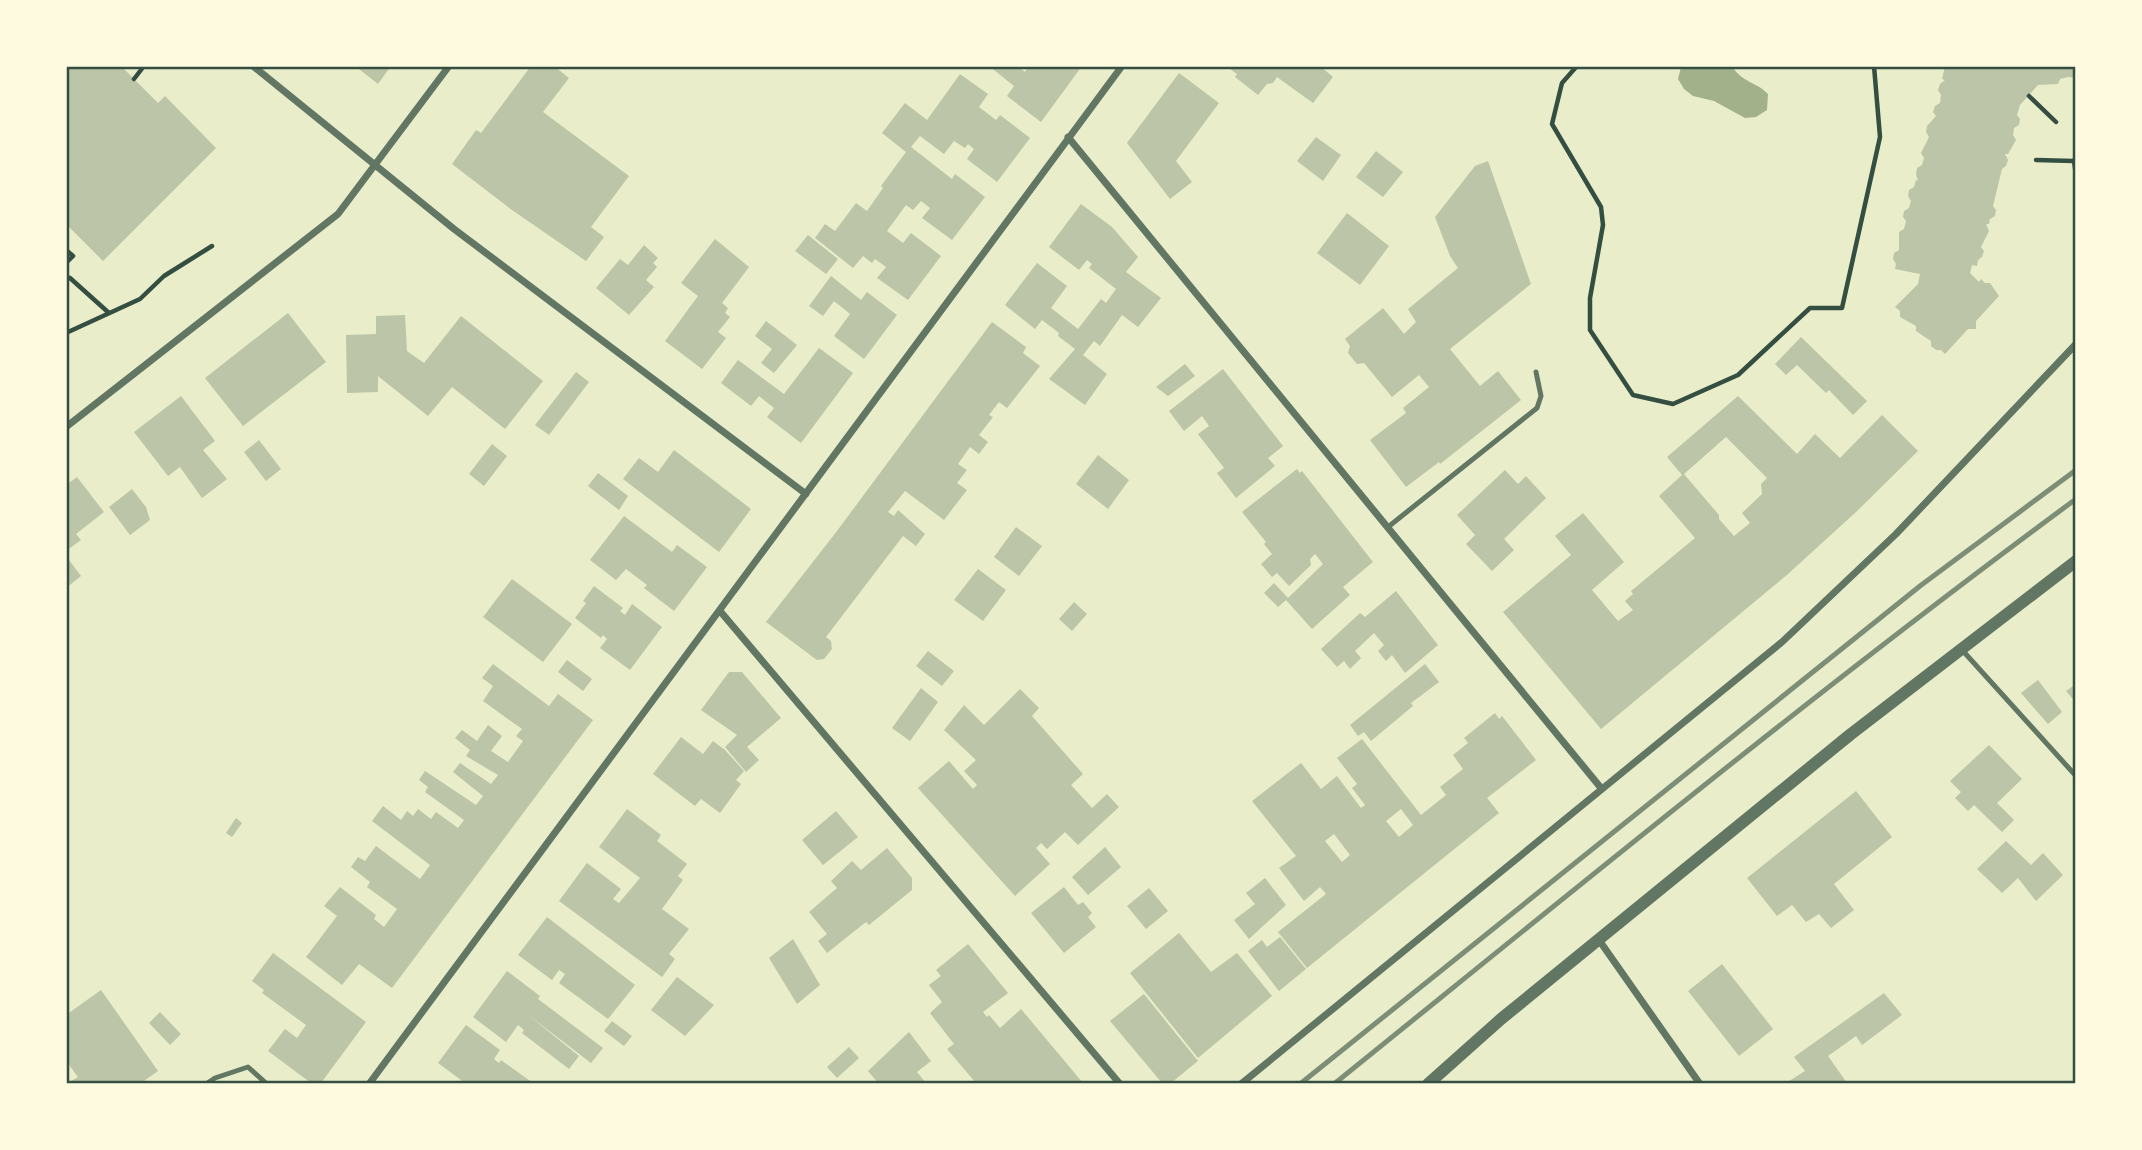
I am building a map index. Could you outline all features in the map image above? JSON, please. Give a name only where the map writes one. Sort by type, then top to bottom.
[{"type":"street","points":[[253,66],[454,229],[806,494]]},
{"type":"street","points":[[66,427],[338,214],[449,66]]},
{"type":"street","points":[[369,1083],[1122,66]]},
{"type":"street","points":[[1068,137],[1601,788]]},
{"type":"street","points":[[1241,1083],[1782,642],[1896,534],[2076,345]]},
{"type":"street","points":[[1428,1083],[1502,1019],[1851,734],[2076,561]]},
{"type":"street","points":[[720,611],[1120,1083]]},
{"type":"street","points":[[1600,940],[1700,1083]]},
{"type":"lane","points":[[1388,527],[1537,408],[1541,396],[1536,372]]},
{"type":"lane","points":[[1961,648],[2076,776]]},
{"type":"lane","points":[[206,1083],[248,1067],[267,1083]]},
{"type":"path","points":[[134,79],[144,66]]},
{"type":"path","points":[[1577,66],[1562,83],[1552,124],[1601,207],[1603,225],[1590,298],[1590,330],[1633,395],[1673,404],[1738,376],[1810,308],[1842,307],[1880,137],[1874,66]]},
{"type":"path","points":[[2029,96],[2056,122]]},
{"type":"path","points":[[2036,160],[2075,159],[2076,175]]},
{"type":"path","points":[[66,333],[140,299],[164,276],[212,246]]},
{"type":"path","points":[[66,250],[73,257],[66,263]]},
{"type":"path","points":[[68,277],[108,313]]},
{"type":"shaded area","points":[[1681,67],[1733,67],[1740,76],[1768,94],[1767,110],[1756,117],[1745,118],[1714,101],[1693,96],[1684,89],[1678,79]]},
{"type":"building","points":[[66,66],[121,66],[158,103],[165,96],[216,148],[103,261],[66,224]]},
{"type":"building","points":[[355,66],[391,66],[378,84]]},
{"type":"building","points":[[531,66],[554,66],[569,78],[543,112],[629,176],[591,227],[604,237],[586,261],[452,164],[476,130],[481,133]]},
{"type":"building","points":[[989,66],[1018,66],[1025,72],[1029,66],[1082,66],[1041,122],[1007,96],[1014,86]]},
{"type":"building","points":[[1226,66],[1320,66],[1333,77],[1313,103],[1277,77],[1258,95],[1235,77],[1237,74]]},
{"type":"building","points":[[1945,66],[2076,66],[2076,78],[2060,79],[2058,84],[2038,85],[2020,105],[2017,115],[2020,119],[2019,125],[2014,128],[2013,135],[2016,140],[2008,154],[2005,154],[2008,160],[2002,169],[1993,206],[1996,210],[1995,216],[1986,224],[1989,231],[1981,247],[1984,251],[1977,266],[1972,265],[1970,273],[1979,282],[1981,279],[1990,283],[1999,296],[1976,321],[1976,329],[1968,329],[1945,354],[1931,346],[1931,341],[1916,331],[1916,326],[1900,317],[1900,311],[1895,307],[1918,284],[1920,274],[1895,269],[1893,259],[1894,253],[1899,250],[1899,232],[1904,229],[1906,221],[1903,217],[1904,211],[1909,208],[1911,201],[1909,190],[1914,187],[1916,180],[1918,181],[1917,168],[1922,165],[1924,158],[1921,153],[1929,137],[1927,126],[1936,116],[1933,112],[1935,106],[1940,103],[1941,95],[1938,90],[1945,80],[1942,79]]},
{"type":"building","points":[[1179,73],[1219,103],[1176,161],[1192,182],[1170,199],[1127,143]]},
{"type":"building","points":[[960,74],[988,94],[979,107],[996,120],[1000,115],[1030,138],[997,182],[967,159],[974,149],[968,144],[965,148],[954,141],[944,154],[920,136],[911,147],[952,179],[955,174],[985,197],[952,240],[922,218],[930,208],[921,201],[913,210],[906,205],[887,231],[903,243],[911,233],[941,256],[908,300],[877,278],[886,267],[875,259],[872,263],[863,256],[853,268],[815,238],[825,224],[835,231],[856,203],[867,211],[883,188],[881,186],[906,152],[882,133],[905,103],[927,120]]},
{"type":"building","points":[[1316,137],[1341,155],[1323,181],[1297,161]]},
{"type":"building","points":[[1376,151],[1403,172],[1383,197],[1356,177]]},
{"type":"building","points":[[1488,161],[1531,284],[1450,349],[1480,386],[1498,371],[1521,400],[1440,464],[1439,462],[1406,487],[1370,440],[1406,413],[1403,408],[1429,387],[1419,375],[1392,397],[1364,363],[1357,364],[1348,353],[1350,346],[1345,339],[1383,308],[1404,334],[1416,322],[1408,309],[1458,268],[1450,256],[1435,217],[1475,166]]},
{"type":"building","points":[[1081,204],[1112,227],[1138,257],[1126,272],[1161,298],[1138,327],[1122,315],[1100,346],[1094,341],[1083,355],[1107,374],[1085,405],[1049,379],[1075,349],[1042,320],[1035,329],[1005,305],[1037,263],[1067,286],[1051,308],[1078,329],[1101,299],[1106,303],[1116,289],[1089,268],[1092,264],[1087,260],[1079,270],[1049,247]]},
{"type":"building","points":[[1347,213],[1389,246],[1360,285],[1317,253]]},
{"type":"building","points":[[808,235],[838,259],[826,274],[795,251]]},
{"type":"building","points":[[715,239],[749,267],[722,303],[728,308],[725,313],[730,317],[718,332],[726,338],[702,369],[665,341],[698,296],[681,283]]},
{"type":"building","points":[[644,245],[658,258],[653,263],[657,267],[646,280],[654,287],[629,315],[596,288],[620,259],[628,265]]},
{"type":"building","points":[[831,276],[861,300],[867,292],[897,315],[864,359],[834,336],[850,314],[834,301],[823,316],[809,306]]},
{"type":"building","points":[[288,313],[326,362],[243,426],[205,378]]},
{"type":"building","points":[[405,315],[407,351],[424,363],[461,316],[543,381],[505,429],[452,387],[428,416],[378,376],[378,392],[347,393],[346,335],[376,334],[376,316]]},
{"type":"building","points":[[766,321],[797,345],[774,373],[761,363],[772,349],[755,336]]},
{"type":"building","points":[[992,322],[1026,347],[1023,353],[1040,366],[1007,408],[999,402],[989,415],[993,417],[979,435],[988,442],[979,454],[970,447],[958,464],[967,470],[957,483],[967,490],[944,520],[905,491],[888,512],[894,516],[898,510],[925,534],[916,546],[903,536],[826,637],[831,641],[832,649],[824,659],[817,660],[766,622]]},
{"type":"building","points":[[1801,337],[1867,401],[1853,415],[1829,390],[1826,393],[1797,365],[1786,375],[1775,364]]},
{"type":"building","points":[[819,348],[853,373],[801,443],[767,417],[774,408],[759,396],[751,406],[721,383],[738,360],[784,394]]},
{"type":"building","points":[[1185,364],[1195,376],[1168,396],[1156,387]]},
{"type":"building","points":[[1223,369],[1283,446],[1268,458],[1275,466],[1236,498],[1217,473],[1224,468],[1198,434],[1209,426],[1202,416],[1184,431],[1169,411]]},
{"type":"building","points":[[576,372],[589,382],[549,435],[535,425]]},
{"type":"building","points":[[181,396],[215,441],[203,450],[227,479],[202,498],[180,467],[168,476],[134,432]]},
{"type":"building","points":[[1738,396],[1797,454],[1815,434],[1840,458],[1882,415],[1918,451],[1788,574],[1601,729],[1503,612],[1571,555],[1555,536],[1583,513],[1624,562],[1592,590],[1618,621],[1633,610],[1625,601],[1633,594],[1631,591],[1695,538],[1659,496],[1682,475],[1667,457]],"holes":[[[1726,437],[1767,478],[1761,484],[1762,494],[1742,513],[1750,523],[1734,536],[1684,474]]]},
{"type":"building","points":[[259,440],[281,469],[266,481],[244,452]]},
{"type":"building","points":[[492,444],[507,456],[484,486],[469,474]]},
{"type":"building","points":[[674,450],[751,509],[719,552],[623,479],[639,458],[658,472]]},
{"type":"building","points":[[1098,455],[1129,480],[1108,509],[1076,484]]},
{"type":"building","points":[[1297,469],[1300,473],[1302,471],[1373,562],[1343,587],[1350,595],[1312,629],[1286,600],[1278,607],[1264,593],[1274,583],[1288,598],[1323,564],[1315,554],[1310,559],[1311,565],[1289,586],[1277,573],[1272,577],[1261,564],[1272,554],[1242,512]]},
{"type":"building","points":[[1505,470],[1518,484],[1526,476],[1546,498],[1504,539],[1514,550],[1492,571],[1466,544],[1475,535],[1457,515]]},
{"type":"building","points":[[598,473],[628,496],[619,510],[588,486]]},
{"type":"building","points":[[77,477],[104,512],[76,534],[81,540],[66,551],[66,485]]},
{"type":"building","points":[[132,489],[146,507],[150,520],[130,535],[109,507]]},
{"type":"building","points":[[624,516],[672,552],[677,545],[707,567],[674,611],[644,588],[647,585],[626,569],[616,580],[590,560]]},
{"type":"building","points":[[1016,527],[1042,546],[1019,576],[994,557]]},
{"type":"building","points":[[66,556],[81,576],[66,588]]},
{"type":"building","points":[[978,569],[1006,590],[983,621],[954,600]]},
{"type":"building","points":[[512,579],[572,624],[543,662],[483,617]]},
{"type":"building","points":[[594,586],[623,608],[620,611],[625,615],[632,604],[662,627],[630,670],[600,648],[607,639],[603,635],[601,638],[575,618]]},
{"type":"building","points":[[1396,591],[1438,645],[1405,673],[1392,655],[1386,661],[1378,651],[1384,645],[1374,633],[1355,651],[1361,658],[1350,669],[1344,661],[1337,667],[1321,649],[1360,613],[1365,617]]},
{"type":"building","points":[[1074,602],[1087,614],[1072,631],[1059,619]]},
{"type":"building","points":[[928,651],[954,671],[942,686],[916,666]]},
{"type":"building","points":[[567,660],[592,679],[583,691],[558,672]]},
{"type":"building","points":[[493,664],[549,706],[558,694],[593,720],[392,988],[359,964],[342,985],[306,957],[337,916],[324,906],[340,887],[376,915],[374,919],[384,927],[397,909],[367,887],[370,882],[351,867],[358,857],[365,861],[376,846],[420,879],[430,865],[372,821],[383,806],[401,820],[407,811],[413,816],[418,809],[431,819],[436,812],[458,828],[464,820],[425,792],[428,787],[419,780],[425,771],[476,805],[483,796],[453,772],[460,763],[491,784],[498,775],[466,756],[470,750],[455,738],[462,730],[477,741],[488,725],[502,736],[491,751],[508,762],[523,741],[516,736],[522,729],[483,701],[493,686],[482,678]]},
{"type":"building","points":[[1425,664],[1439,682],[1411,703],[1413,706],[1371,741],[1364,732],[1358,736],[1350,725]]},
{"type":"building","points":[[729,672],[742,672],[781,718],[747,747],[759,760],[746,772],[725,747],[737,735],[701,710]]},
{"type":"building","points":[[2038,680],[2062,712],[2048,724],[2021,693]]},
{"type":"building","points":[[2076,684],[2076,703],[2066,691]]},
{"type":"building","points":[[921,688],[938,702],[910,741],[892,728]]},
{"type":"building","points":[[1020,689],[1039,708],[1032,716],[1083,774],[1071,785],[1092,808],[1107,794],[1119,807],[1078,845],[1065,832],[1047,849],[1041,843],[1036,848],[1050,864],[1015,896],[918,788],[949,761],[973,789],[977,785],[964,771],[976,760],[944,730],[964,705],[984,725]]},
{"type":"building","points":[[1495,713],[1499,719],[1502,716],[1536,760],[1487,798],[1499,813],[1307,968],[1278,932],[1326,894],[1320,887],[1304,901],[1279,868],[1296,856],[1252,801],[1301,763],[1321,789],[1337,776],[1361,808],[1365,805],[1352,788],[1357,784],[1337,758],[1362,739],[1421,815],[1446,795],[1440,787],[1463,769],[1453,755],[1468,743],[1464,738]],"holes":[[[1401,809],[1413,825],[1399,837],[1386,821]],[[1334,834],[1350,855],[1342,862],[1325,841]]]},
{"type":"building","points":[[681,737],[703,754],[713,741],[744,771],[736,780],[741,784],[720,813],[701,799],[695,806],[653,774]]},
{"type":"building","points":[[1989,745],[2022,779],[1997,803],[2014,820],[2002,832],[1974,805],[1968,811],[1955,798],[1961,792],[1950,781]]},
{"type":"building","points":[[1856,791],[1892,837],[1834,884],[1854,910],[1831,928],[1819,914],[1806,922],[1792,905],[1777,916],[1747,878]]},
{"type":"building","points":[[627,809],[661,835],[657,841],[687,864],[678,876],[683,880],[662,909],[689,929],[669,954],[675,959],[662,977],[559,901],[587,863],[621,889],[613,899],[619,903],[640,878],[599,847]]},
{"type":"building","points":[[836,811],[858,837],[823,865],[802,840]]},
{"type":"building","points":[[236,818],[242,823],[232,837],[226,833]]},
{"type":"building","points":[[2006,841],[2031,865],[2043,853],[2063,875],[2036,901],[2018,878],[2002,893],[1977,869]]},
{"type":"building","points":[[1105,847],[1121,867],[1088,895],[1072,877]]},
{"type":"building","points":[[887,848],[912,878],[912,890],[869,925],[866,922],[827,953],[818,941],[827,934],[809,912],[837,888],[831,881],[852,861],[861,870]]},
{"type":"building","points":[[1265,878],[1286,905],[1249,939],[1234,920],[1255,904],[1246,893]]},
{"type":"building","points":[[1064,887],[1078,905],[1083,902],[1092,913],[1088,917],[1096,927],[1064,953],[1031,913]]},
{"type":"building","points":[[1149,888],[1168,911],[1146,929],[1127,906]]},
{"type":"building","points":[[547,917],[635,985],[608,1019],[559,983],[565,974],[559,970],[552,980],[518,955]]},
{"type":"building","points":[[1179,933],[1211,972],[1237,953],[1272,996],[1198,1058],[1130,973]]},
{"type":"building","points":[[1280,937],[1306,969],[1279,991],[1248,951],[1262,940],[1267,947]]},
{"type":"building","points":[[793,939],[820,985],[797,1004],[769,958]]},
{"type":"building","points":[[968,944],[1008,993],[983,1012],[987,1017],[989,1015],[1000,1028],[1021,1009],[1083,1083],[976,1083],[947,1049],[954,1044],[930,1013],[942,1002],[929,985],[941,976],[936,970]]},
{"type":"building","points":[[273,953],[366,1022],[321,1083],[311,1083],[268,1051],[285,1029],[297,1038],[306,1025],[262,993],[264,990],[252,981]]},
{"type":"building","points":[[1722,964],[1773,1029],[1739,1056],[1688,991]]},
{"type":"building","points":[[507,971],[540,996],[538,999],[603,1048],[591,1063],[527,1014],[579,1056],[569,1069],[522,1033],[524,1030],[518,1025],[506,1042],[473,1017]]},
{"type":"building","points":[[677,977],[714,1005],[685,1036],[651,1010]]},
{"type":"building","points":[[101,990],[158,1071],[141,1083],[68,1083],[78,1077],[66,1061],[66,1015]]},
{"type":"building","points":[[1884,993],[1902,1015],[1862,1045],[1856,1036],[1828,1056],[1847,1083],[1786,1083],[1805,1071],[1794,1057]]},
{"type":"building","points":[[1144,994],[1198,1061],[1171,1083],[1162,1083],[1110,1021]]},
{"type":"building","points":[[160,1012],[181,1034],[170,1045],[149,1023]]},
{"type":"building","points":[[612,1021],[632,1036],[624,1046],[604,1031]]},
{"type":"building","points":[[466,1025],[500,1050],[494,1059],[499,1063],[501,1060],[533,1083],[465,1083],[438,1063]]},
{"type":"building","points":[[909,1032],[931,1061],[917,1072],[926,1083],[878,1083],[868,1071]]},
{"type":"building","points":[[849,1047],[859,1058],[837,1078],[827,1067]]},
{"type":"railway","points":[[1300,1084],[1920,586],[2076,470]]},
{"type":"railway","points":[[1334,1084],[1794,714],[2076,499]]}]
